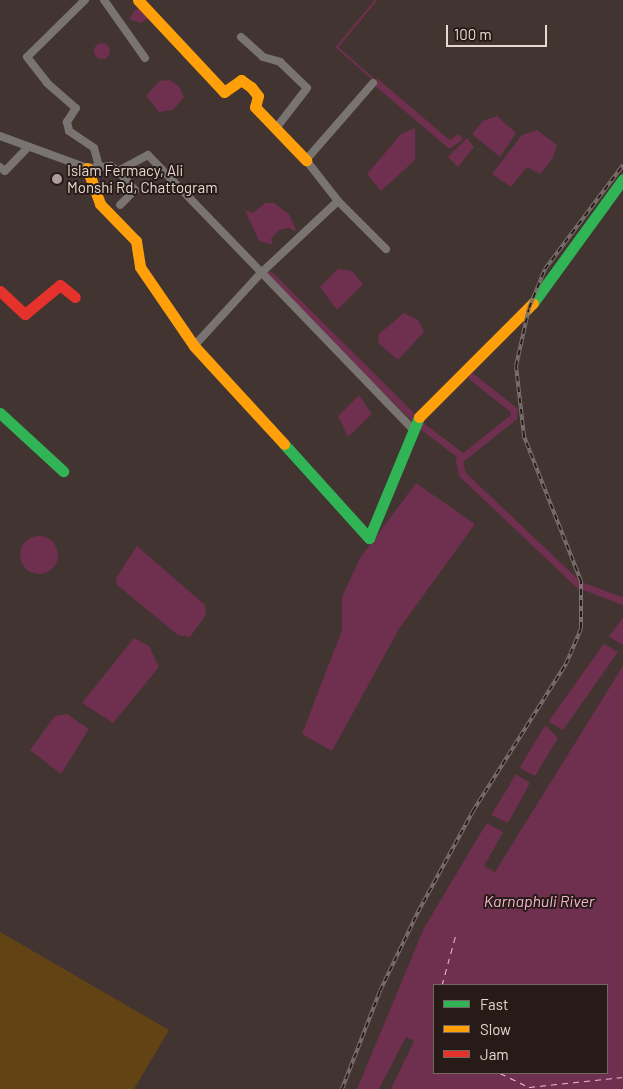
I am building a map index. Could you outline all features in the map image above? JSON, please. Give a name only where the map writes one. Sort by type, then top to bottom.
[{"type":"main road","points":[[138,0],[224,92],[241,80],[250,87],[258,96],[256,107],[277,127],[306,160]]},
{"type":"main road","points":[[87,168],[100,204],[136,241],[140,267],[194,346],[239,399],[330,490],[369,538],[414,422],[449,391],[533,303],[623,179]]},
{"type":"main road","points":[[0,291],[25,314],[60,285],[75,297]]},
{"type":"main road","points":[[0,413],[63,471]]},
{"type":"street","points":[[84,0],[27,57],[46,83],[76,108],[67,122],[69,131],[94,148],[99,167]]},
{"type":"street","points":[[104,0],[145,58]]},
{"type":"street","points":[[241,37],[263,57],[280,62],[307,88],[277,127]]},
{"type":"street","points":[[373,83],[306,160],[338,202],[386,249]]},
{"type":"street","points":[[0,136],[87,168],[99,167],[118,171],[135,190],[120,205]]},
{"type":"street","points":[[0,167],[4,171],[28,147]]},
{"type":"street","points":[[118,171],[148,155],[261,273],[414,422]]},
{"type":"street","points":[[194,346],[261,273],[338,202]]},
{"type":"shaded area","points":[[0,932],[169,1030],[134,1089],[0,1089]]},
{"type":"water","points":[[144,7],[149,18],[141,23],[129,19],[135,10]]},
{"type":"water","points":[[99,43],[105,43],[110,48],[108,57],[99,59],[94,54],[94,48]]},
{"type":"water","points":[[170,80],[179,86],[184,97],[173,110],[159,112],[146,96],[159,81]]},
{"type":"water","points":[[497,116],[516,133],[500,157],[472,134],[483,121]]},
{"type":"water","points":[[415,128],[415,160],[381,191],[367,174],[401,134]]},
{"type":"water","points":[[537,130],[557,145],[553,158],[540,174],[527,167],[511,187],[492,174],[522,135]]},
{"type":"water","points":[[467,138],[474,147],[458,167],[448,157]]},
{"type":"water","points":[[265,203],[274,203],[289,214],[297,232],[289,228],[279,230],[271,239],[273,245],[259,241],[245,210],[253,213]]},
{"type":"water","points":[[338,269],[352,271],[363,284],[337,310],[320,287]]},
{"type":"water","points":[[404,313],[418,320],[424,332],[398,360],[378,343],[379,334]]},
{"type":"water","points":[[359,395],[372,414],[348,437],[338,416]]},
{"type":"water","points":[[416,483],[475,524],[399,629],[332,751],[302,734],[342,630],[342,597],[360,558]]},
{"type":"water","points":[[39,536],[52,542],[58,555],[52,568],[39,574],[26,568],[20,555],[26,542]]},
{"type":"water","points":[[137,546],[205,605],[206,615],[190,637],[178,635],[117,585],[116,578]]},
{"type":"water","name":"Karnaphuli River","points":[[623,617],[623,1089],[357,1089],[424,928],[541,732]]},
{"type":"water","points":[[134,638],[149,646],[159,667],[113,723],[82,703]]},
{"type":"water","points":[[67,714],[89,729],[61,774],[30,750],[55,716]]},
{"type":"pier","points":[[606,635],[623,645],[623,666],[495,872],[484,866],[503,832],[484,822],[489,814],[508,823],[530,783],[514,773],[518,767],[535,776],[558,738],[544,724],[546,720],[563,730],[618,652],[601,642]]},
{"type":"pier","points":[[406,1037],[414,1041],[391,1089],[379,1089]]},
{"type":"waterway","points":[[374,80],[337,47],[376,0]]},
{"type":"waterway","points":[[376,82],[449,144],[458,138]]},
{"type":"waterway","points":[[270,275],[423,427],[463,457]]},
{"type":"waterway","points":[[472,377],[514,410],[513,417],[459,460],[462,474],[578,584],[623,601]]},
{"type":"ferry route","points":[[442,984],[456,934]]},
{"type":"ferry route","points":[[502,1074],[529,1087],[623,1077]]},
{"type":"railway","points":[[342,1089],[380,991],[418,912],[473,811],[566,664],[581,628],[581,581],[524,436],[516,366],[529,308],[545,269],[623,165]]},
{"type":"traffic: fast","points":[[533,303],[623,179]]},
{"type":"traffic: fast","points":[[0,413],[63,471]]},
{"type":"traffic: fast","points":[[284,444],[369,538],[419,417]]},
{"type":"traffic: slow","points":[[138,0],[224,92],[241,80],[251,87],[258,96],[255,107],[306,160]]},
{"type":"traffic: slow","points":[[87,168],[100,204],[136,241],[140,267],[194,346],[284,444]]},
{"type":"traffic: slow","points":[[419,417],[533,303]]},
{"type":"traffic: jam","points":[[0,291],[25,314],[60,285],[75,297]]},
{"type":"place","name":"Islam Fermacy, Ali Monshi Rd, Chattogram","points":[[57,179]]}]
